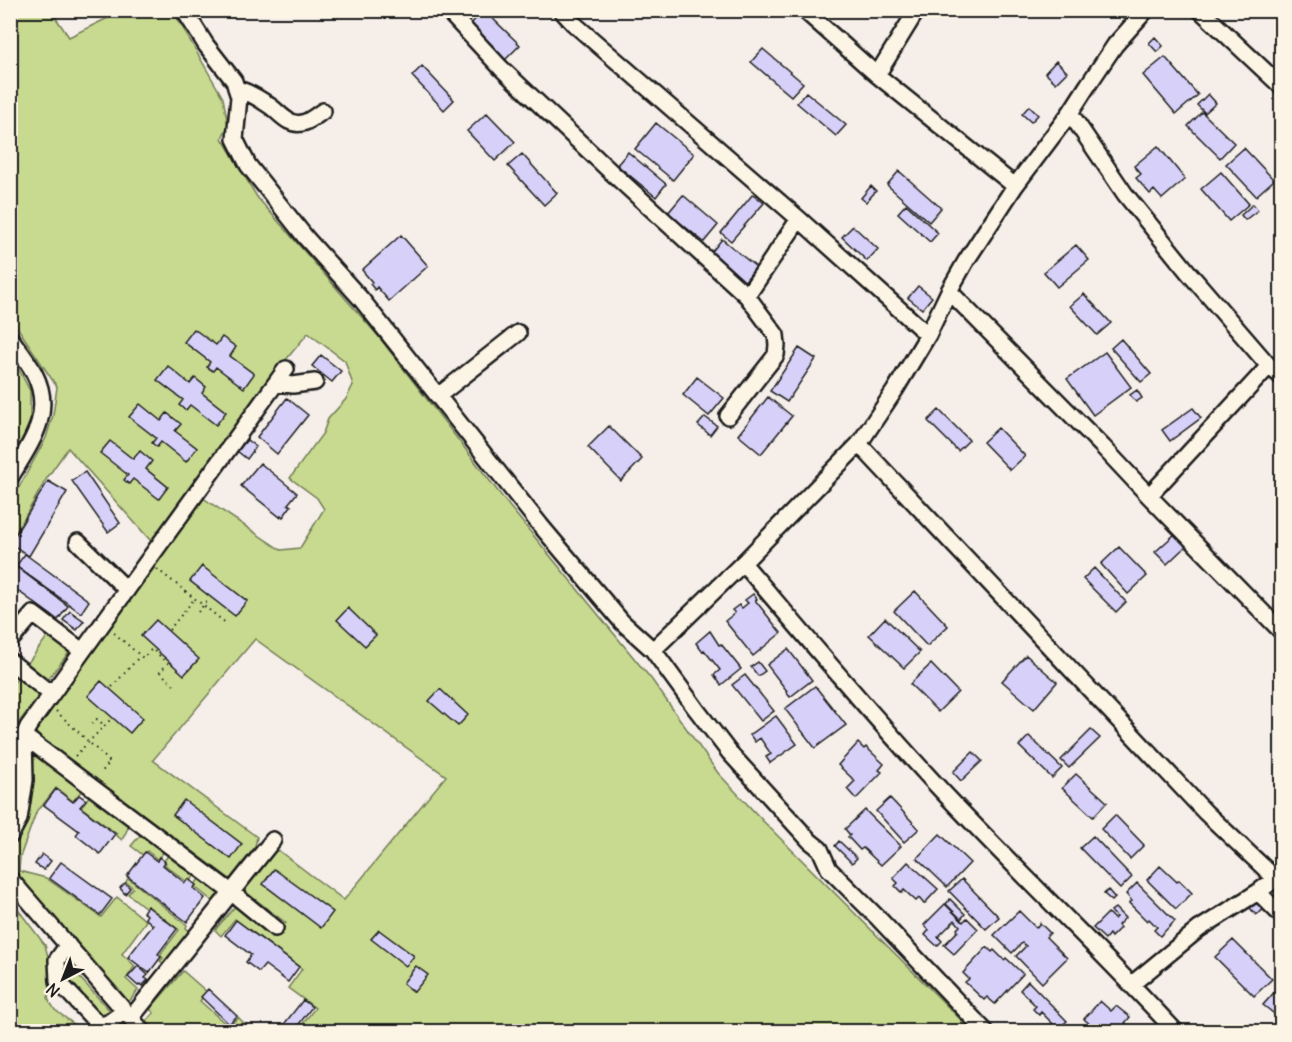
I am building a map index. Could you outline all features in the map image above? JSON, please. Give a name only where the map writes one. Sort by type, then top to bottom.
[{"type":"street","points":[[184,10],[206,45],[234,81],[239,96],[235,139],[248,165],[306,238],[361,299],[541,526],[622,622],[653,650],[729,753],[802,833],[820,849],[829,869],[986,1032]]},
{"type":"street","points":[[447,10],[501,68],[747,296],[770,326],[776,335],[776,355],[728,416]]},
{"type":"street","points":[[561,10],[928,335]]},
{"type":"street","points":[[804,10],[876,75],[1015,186]]},
{"type":"street","points":[[876,75],[917,10]]},
{"type":"street","points":[[653,650],[859,444],[895,390],[928,335],[949,291],[1015,186],[1070,113],[1115,45],[1146,10]]},
{"type":"street","points":[[1200,10],[1281,87]]},
{"type":"street","points":[[236,88],[248,92],[294,123],[303,123],[323,111]]},
{"type":"street","points":[[1070,113],[1125,194],[1188,272],[1281,377]]},
{"type":"street","points":[[747,296],[799,219]]},
{"type":"street","points":[[949,291],[1281,632]]},
{"type":"street","points":[[438,396],[518,333]]},
{"type":"street","points":[[10,338],[35,374],[43,398],[41,419],[33,440],[10,478]]},
{"type":"street","points":[[1149,496],[1269,366]]},
{"type":"street","points":[[10,836],[19,819],[25,780],[24,736],[28,727],[286,369]]},
{"type":"street","points":[[276,383],[294,385],[315,382]]},
{"type":"street","points":[[859,444],[1205,812],[1279,877],[1199,929],[1132,984]]},
{"type":"street","points":[[78,542],[127,590]]},
{"type":"street","points":[[742,563],[870,712],[941,790],[1032,885],[1132,984],[1176,1032]]},
{"type":"street","points":[[10,641],[33,614],[82,651]]},
{"type":"street","points":[[10,661],[48,698]]},
{"type":"street","points":[[24,736],[231,892],[275,928]]},
{"type":"street","points":[[68,945],[57,960],[58,981],[99,1025],[128,1015],[273,840]]},
{"type":"street","points":[[10,879],[144,1032]]},
{"type":"street","points":[[1258,891],[1281,916]]},
{"type":"path","points":[[148,561],[227,624]]},
{"type":"path","points":[[169,630],[195,598]]},
{"type":"path","points":[[198,612],[209,598]]},
{"type":"path","points":[[103,624],[143,658],[152,649],[168,663],[160,672],[176,687]]},
{"type":"path","points":[[112,687],[140,656]]},
{"type":"path","points":[[48,698],[110,762],[90,785]]},
{"type":"path","points":[[92,724],[97,719],[104,726]]},
{"type":"path","points":[[65,766],[111,719]]},
{"type":"green space","points":[[11,11],[51,11],[69,37],[122,11],[173,11],[223,98],[228,125],[222,138],[257,197],[379,337],[510,507],[652,680],[718,773],[972,1031],[297,1031],[315,1008],[288,988],[302,969],[235,919],[221,936],[215,930],[237,904],[276,934],[286,923],[243,890],[275,850],[344,900],[446,776],[255,639],[153,760],[257,837],[255,847],[230,879],[37,735],[35,728],[203,498],[281,550],[300,548],[324,509],[317,498],[290,478],[323,433],[328,419],[346,399],[353,385],[345,361],[308,333],[280,367],[151,541],[68,448],[47,478],[11,541],[11,502],[46,438],[53,415],[57,387],[11,318]]},
{"type":"green space","points":[[11,354],[30,391],[30,422],[22,450],[11,470]]},
{"type":"green space","points":[[50,633],[71,650],[44,684],[24,668]]},
{"type":"green space","points":[[19,676],[40,694],[12,732],[17,775],[16,798],[11,818],[11,686]]},
{"type":"green space","points":[[32,751],[83,789],[73,801],[56,788],[37,810],[20,857],[19,871],[46,878],[101,917],[117,897],[146,921],[122,954],[135,966],[126,979],[138,990],[128,1003],[11,870],[10,848],[21,832],[31,802]]},
{"type":"green space","points":[[90,795],[130,824],[122,840],[81,807]]},
{"type":"green space","points":[[142,833],[165,851],[157,859],[147,851],[143,855],[131,846]]},
{"type":"green space","points":[[169,854],[196,874],[191,880],[187,882],[165,865],[164,861]]},
{"type":"green space","points":[[128,878],[187,925],[186,928],[192,933],[166,966],[160,961],[163,958],[160,955],[179,930],[128,894],[133,888],[126,882]]},
{"type":"green space","points":[[200,878],[218,892],[216,904],[195,887]]},
{"type":"green space","points":[[10,899],[45,945],[52,972],[48,999],[55,1010],[83,1031],[11,1031]]},
{"type":"green space","points":[[68,965],[114,1015],[104,1021],[63,977],[63,969]]},
{"type":"green space","points":[[183,971],[207,992],[200,1001],[229,1027],[238,1017],[247,1026],[248,1031],[156,1031],[146,1021],[154,1013],[150,1009]]},
{"type":"building","points":[[484,10],[520,45],[505,60],[469,26]]},
{"type":"building","points":[[1155,37],[1163,46],[1157,52],[1149,43]]},
{"type":"building","points":[[763,49],[803,83],[791,96],[751,62]]},
{"type":"building","points":[[1165,57],[1198,95],[1176,114],[1143,75]]},
{"type":"building","points":[[1056,61],[1067,72],[1056,83],[1045,73]]},
{"type":"building","points":[[422,66],[454,100],[444,110],[412,76]]},
{"type":"building","points":[[806,92],[846,125],[836,136],[797,103]]},
{"type":"building","points":[[1208,94],[1216,103],[1205,113],[1197,105]]},
{"type":"building","points":[[1029,106],[1038,115],[1031,122],[1022,114]]},
{"type":"building","points":[[1202,112],[1234,143],[1220,158],[1188,126]]},
{"type":"building","points":[[487,113],[515,142],[495,161],[467,131]]},
{"type":"building","points":[[656,123],[694,154],[673,180],[635,149]]},
{"type":"building","points":[[1158,146],[1185,179],[1162,199],[1154,190],[1150,194],[1136,178],[1141,174],[1134,166]]},
{"type":"building","points":[[1244,148],[1274,180],[1256,196],[1226,164]]},
{"type":"building","points":[[628,152],[666,184],[656,197],[617,165]]},
{"type":"building","points":[[522,154],[557,193],[544,205],[508,166]]},
{"type":"building","points":[[899,171],[941,208],[929,222],[887,185]]},
{"type":"building","points":[[1221,172],[1249,204],[1229,221],[1201,189]]},
{"type":"building","points":[[871,186],[876,191],[866,202],[861,198]]},
{"type":"building","points":[[753,194],[764,203],[731,241],[721,233]]},
{"type":"building","points":[[683,195],[718,225],[704,242],[668,213]]},
{"type":"building","points":[[906,204],[938,233],[930,242],[898,213]]},
{"type":"building","points":[[1253,204],[1258,210],[1245,220],[1241,215]]},
{"type":"building","points":[[853,226],[878,249],[867,261],[842,237]]},
{"type":"building","points":[[401,235],[428,266],[389,301],[377,287],[375,290],[370,284],[372,282],[362,270]]},
{"type":"building","points":[[722,239],[756,267],[744,282],[710,254]]},
{"type":"building","points":[[1076,245],[1089,260],[1057,287],[1044,272]]},
{"type":"building","points":[[918,286],[932,297],[922,309],[908,298]]},
{"type":"building","points":[[1084,294],[1111,323],[1097,335],[1070,306]]},
{"type":"building","points":[[194,329],[216,345],[222,337],[236,347],[230,356],[254,374],[244,388],[216,367],[213,371],[207,367],[210,362],[184,342]]},
{"type":"building","points":[[1121,339],[1151,374],[1141,382],[1111,348]]},
{"type":"building","points":[[799,348],[816,359],[787,402],[770,391]]},
{"type":"building","points":[[1105,352],[1131,387],[1093,415],[1067,379]]},
{"type":"building","points":[[321,355],[341,371],[332,382],[312,366]]},
{"type":"building","points":[[168,366],[190,384],[195,378],[206,387],[202,393],[226,412],[216,425],[190,405],[186,410],[179,405],[183,400],[157,380]]},
{"type":"building","points":[[697,377],[724,398],[709,416],[683,395]]},
{"type":"building","points":[[1137,390],[1142,398],[1136,402],[1130,395]]},
{"type":"building","points":[[768,397],[792,416],[761,454],[738,435]]},
{"type":"building","points":[[287,398],[308,415],[277,454],[257,437]]},
{"type":"building","points":[[140,404],[161,421],[167,413],[181,424],[175,431],[197,448],[186,462],[161,442],[157,447],[152,443],[156,438],[129,417]]},
{"type":"building","points":[[1193,408],[1201,418],[1170,441],[1162,430]]},
{"type":"building","points":[[939,410],[969,440],[958,451],[928,421]]},
{"type":"building","points":[[705,417],[717,426],[710,435],[698,425]]},
{"type":"building","points":[[609,426],[642,459],[621,481],[588,447]]},
{"type":"building","points":[[998,428],[1025,456],[1010,470],[983,442]]},
{"type":"building","points":[[247,440],[256,447],[247,459],[237,451]]},
{"type":"building","points":[[110,441],[133,459],[140,451],[152,461],[146,469],[168,487],[159,499],[133,479],[129,484],[124,480],[128,475],[100,453]]},
{"type":"building","points":[[260,463],[297,493],[288,504],[291,506],[283,517],[241,486]]},
{"type":"building","points":[[85,472],[120,523],[108,532],[72,481]]},
{"type":"building","points":[[48,481],[67,492],[29,556],[10,543]]},
{"type":"building","points":[[1175,534],[1186,546],[1167,564],[1155,552]]},
{"type":"building","points":[[1119,547],[1147,576],[1128,594],[1101,564]]},
{"type":"building","points":[[25,554],[89,601],[81,613],[16,566]]},
{"type":"building","points":[[10,562],[68,606],[58,620],[10,585]]},
{"type":"building","points":[[202,566],[247,601],[235,616],[190,581]]},
{"type":"building","points":[[1094,568],[1126,602],[1116,612],[1083,579]]},
{"type":"building","points":[[915,591],[948,626],[927,646],[894,611]]},
{"type":"building","points":[[753,594],[757,599],[755,600],[781,633],[753,656],[725,621],[735,613],[732,610],[739,605],[742,608],[748,603],[745,600]]},
{"type":"building","points":[[348,608],[376,635],[365,646],[337,620]]},
{"type":"building","points":[[70,611],[84,621],[77,630],[63,620]]},
{"type":"building","points":[[885,618],[920,652],[904,668],[869,635]]},
{"type":"building","points":[[156,620],[199,659],[184,675],[141,636]]},
{"type":"building","points":[[710,631],[719,645],[721,644],[741,669],[721,685],[714,675],[720,670],[696,643]]},
{"type":"building","points":[[788,649],[812,680],[790,697],[767,665]]},
{"type":"building","points":[[1026,655],[1057,682],[1034,709],[1002,681]]},
{"type":"building","points":[[758,662],[765,671],[758,676],[751,667]]},
{"type":"building","points":[[931,664],[958,692],[938,712],[910,684]]},
{"type":"building","points":[[745,675],[774,711],[761,721],[732,685]]},
{"type":"building","points":[[101,681],[143,718],[130,733],[88,696]]},
{"type":"building","points":[[815,686],[846,725],[815,748],[785,709]]},
{"type":"building","points":[[440,689],[468,715],[458,726],[429,701]]},
{"type":"building","points":[[776,716],[797,744],[770,763],[766,757],[771,754],[760,738],[755,742],[750,735]]},
{"type":"building","points":[[1091,730],[1100,738],[1069,768],[1061,760]]},
{"type":"building","points":[[1029,736],[1062,768],[1052,778],[1019,746]]},
{"type":"building","points":[[858,743],[864,749],[866,747],[884,764],[879,770],[882,772],[856,799],[847,789],[855,781],[838,765]]},
{"type":"building","points":[[973,752],[982,761],[961,781],[953,772]]},
{"type":"building","points":[[1076,774],[1107,802],[1093,817],[1062,788]]},
{"type":"building","points":[[56,789],[73,802],[79,795],[86,800],[80,807],[115,834],[100,854],[76,835],[79,831],[44,805]]},
{"type":"building","points":[[890,798],[919,829],[904,842],[876,811]]},
{"type":"building","points":[[184,800],[242,844],[231,859],[173,815]]},
{"type":"building","points":[[865,810],[901,846],[881,865],[863,848],[860,850],[848,837],[850,835],[845,829]]},
{"type":"building","points":[[1115,815],[1144,845],[1130,859],[1101,829]]},
{"type":"building","points":[[940,834],[970,863],[947,887],[917,858]]},
{"type":"building","points":[[1093,836],[1132,877],[1120,889],[1080,848]]},
{"type":"building","points":[[839,841],[857,858],[852,863],[835,846]]},
{"type":"building","points":[[145,852],[157,861],[159,857],[165,862],[163,865],[185,883],[188,879],[196,885],[193,888],[205,898],[187,922],[127,876]]},
{"type":"building","points":[[42,854],[51,861],[44,870],[35,864]]},
{"type":"building","points":[[61,862],[112,899],[100,915],[49,878]]},
{"type":"building","points":[[908,862],[938,889],[924,904],[919,898],[916,901],[904,890],[902,893],[895,886],[898,883],[893,878]]},
{"type":"building","points":[[1160,866],[1192,893],[1176,909],[1147,880]]},
{"type":"building","points":[[274,869],[333,912],[321,928],[263,884]]},
{"type":"building","points":[[962,879],[999,917],[986,929],[949,891]]},
{"type":"building","points":[[125,883],[130,888],[125,894],[120,888]]},
{"type":"building","points":[[1137,883],[1175,921],[1160,936],[1154,930],[1157,927],[1149,919],[1147,921],[1129,903],[1132,901],[1126,894]]},
{"type":"building","points":[[1108,890],[1115,898],[1112,901],[1104,894]]},
{"type":"building","points":[[950,899],[965,914],[961,919],[946,904]]},
{"type":"building","points":[[1257,902],[1263,910],[1256,915],[1250,908]]},
{"type":"building","points":[[945,904],[963,922],[967,918],[978,929],[954,954],[944,945],[958,931],[960,926],[955,920],[938,937],[942,941],[937,946],[925,935],[929,930],[924,925]]},
{"type":"building","points":[[147,906],[177,929],[158,954],[161,957],[149,973],[128,957],[153,925],[145,918],[147,915],[143,912]]},
{"type":"building","points":[[1115,908],[1125,918],[1118,925],[1120,928],[1111,937],[1109,934],[1105,939],[1093,928],[1108,913],[1114,919],[1116,917],[1111,911]]},
{"type":"building","points":[[1019,911],[1036,928],[1040,923],[1050,933],[1046,937],[1067,958],[1042,983],[1016,956],[1026,946],[1022,943],[1012,953],[994,935]]},
{"type":"building","points":[[236,920],[299,967],[288,982],[265,965],[259,972],[246,962],[251,955],[225,935]]},
{"type":"building","points":[[379,930],[414,956],[406,966],[371,939]]},
{"type":"building","points":[[1233,940],[1272,979],[1254,996],[1215,957]]},
{"type":"building","points":[[987,947],[992,952],[994,950],[1004,960],[1006,958],[1023,974],[995,1004],[987,997],[984,1000],[965,982],[969,979],[963,973]]},
{"type":"building","points":[[138,966],[148,975],[145,978],[148,980],[142,986],[140,984],[138,986],[128,977]]},
{"type":"building","points":[[416,966],[428,975],[414,992],[403,983]]},
{"type":"building","points":[[1028,981],[1067,1021],[1058,1029],[1041,1012],[1039,1015],[1033,1009],[1036,1006],[1020,990]]},
{"type":"building","points":[[1279,987],[1282,989],[1282,1020],[1263,1005]]},
{"type":"building","points":[[208,989],[237,1016],[229,1024],[201,997]]},
{"type":"building","points":[[303,1000],[312,1007],[293,1032],[278,1032]]},
{"type":"building","points":[[1100,1001],[1111,1011],[1116,1006],[1130,1017],[1125,1023],[1131,1029],[1129,1032],[1099,1032],[1084,1019]]}]
